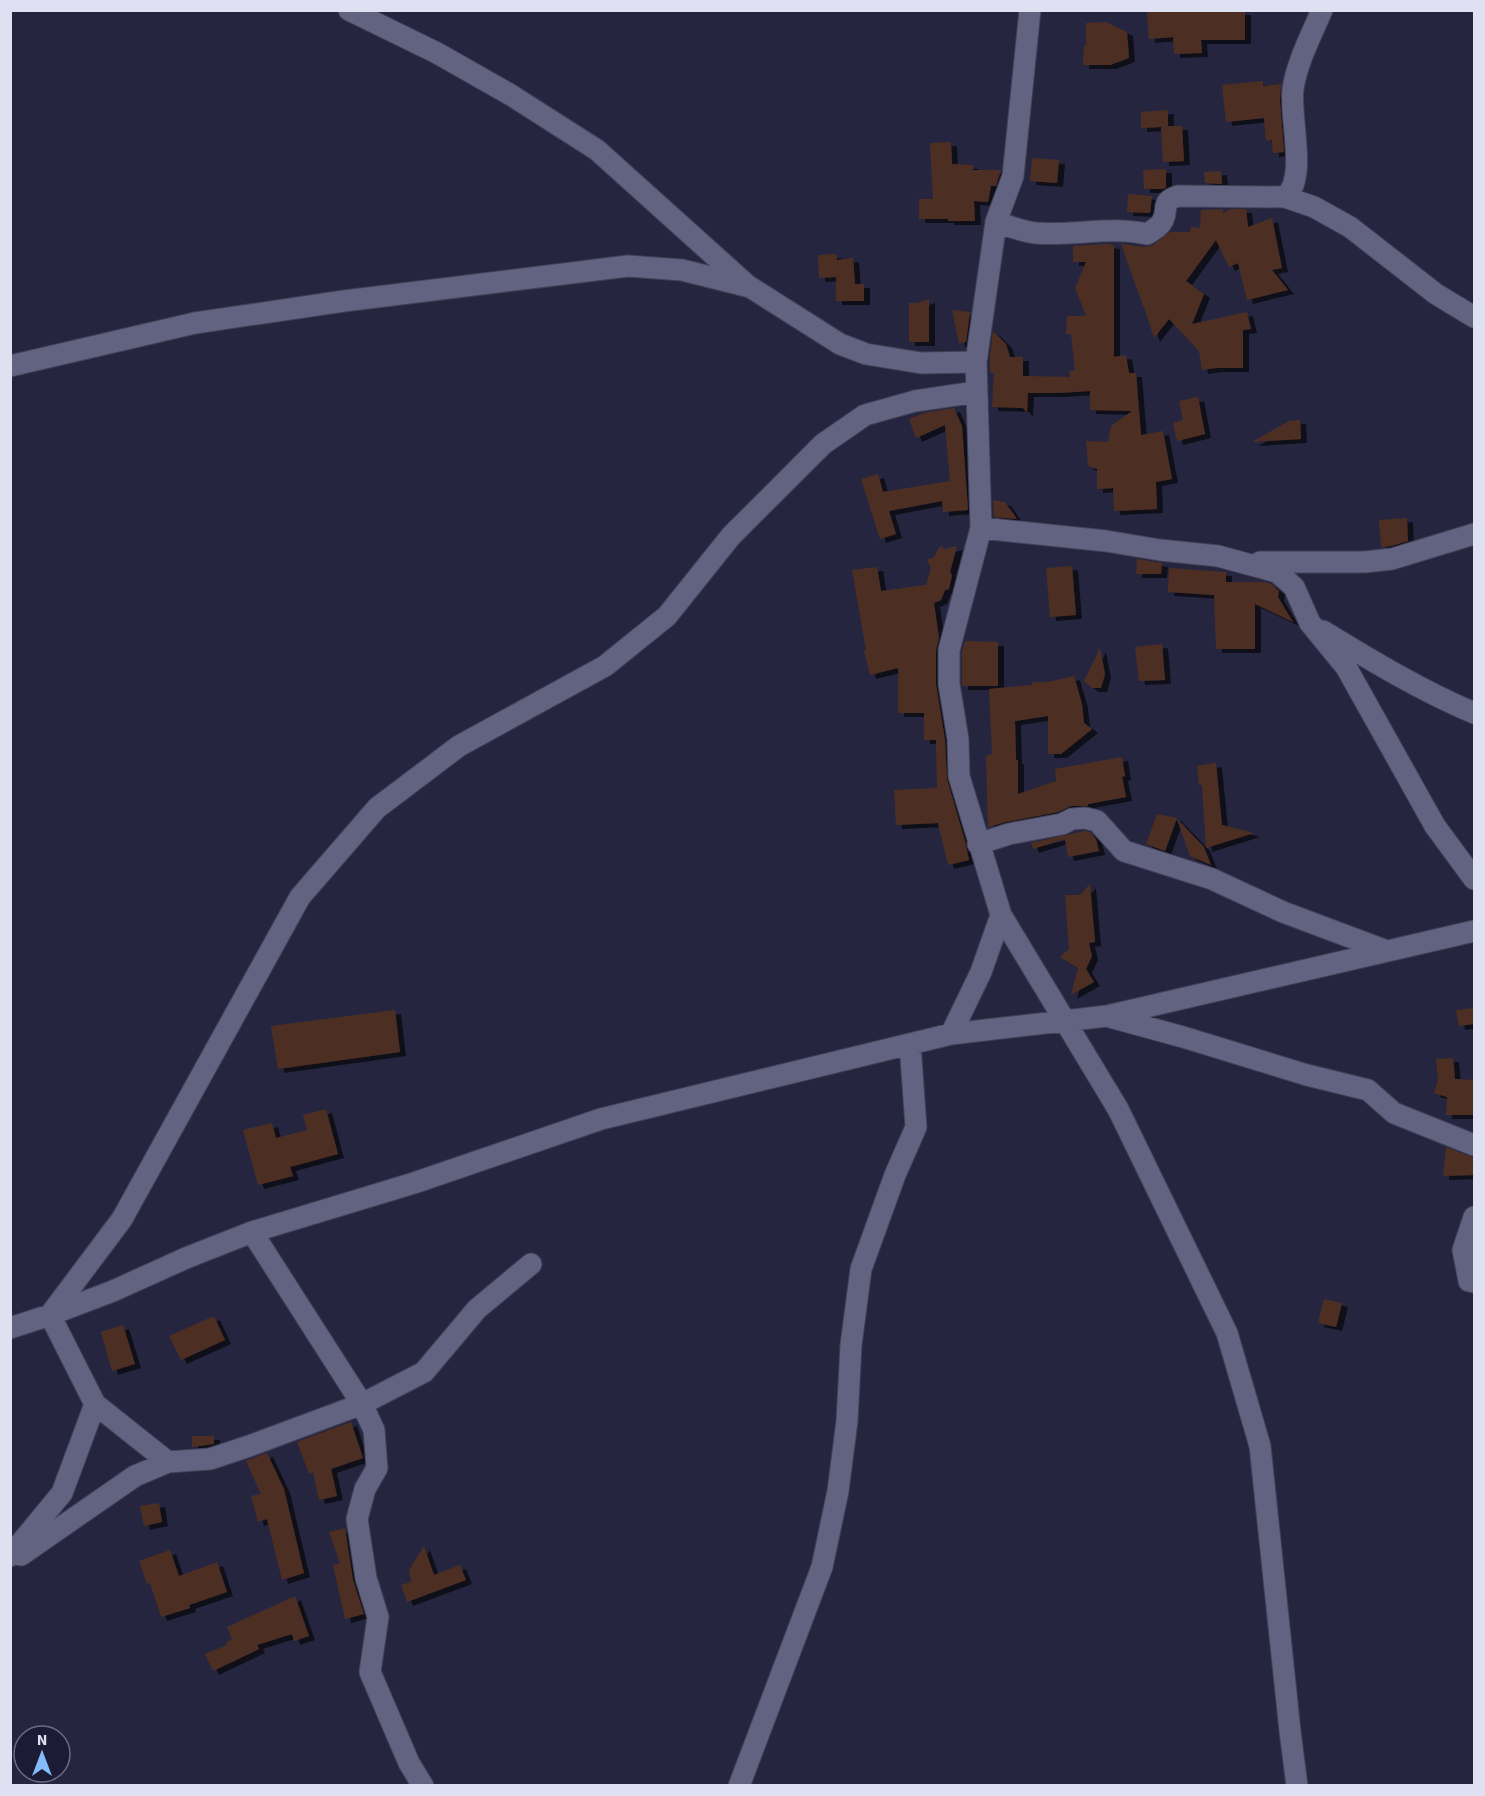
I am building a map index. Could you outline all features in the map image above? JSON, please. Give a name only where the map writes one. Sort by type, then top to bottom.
[{"type":"street","points":[[349,10],[511,95],[597,150],[750,287],[840,344],[866,354],[921,363],[976,362]]},
{"type":"street","points":[[1030,10],[1012,176],[996,222],[976,362],[981,528],[950,650],[950,684],[958,739],[959,776],[1001,915],[1118,1109],[1227,1333],[1260,1446],[1297,1785]]},
{"type":"street","points":[[1286,197],[1294,188],[1297,154],[1292,104],[1294,87],[1303,53],[1322,10]]},
{"type":"street","points":[[996,222],[1035,233],[1113,230],[1147,234],[1159,226],[1164,219],[1166,203],[1178,196],[1286,197],[1314,207],[1350,228],[1436,294],[1474,316]]},
{"type":"street","points":[[10,366],[195,323],[344,301],[628,266],[682,270],[750,287]]},
{"type":"street","points":[[50,1316],[123,1219],[300,897],[377,808],[459,746],[605,666],[667,616],[731,536],[824,444],[856,421],[865,415],[915,401],[976,392]]},
{"type":"street","points":[[981,528],[1218,556],[1277,572],[1294,587],[1310,623],[1346,667],[1435,826],[1474,879]]},
{"type":"street","points":[[1238,562],[1365,562],[1392,559],[1474,534]]},
{"type":"street","points":[[1310,623],[1378,664],[1474,713]]},
{"type":"street","points":[[978,844],[1009,834],[1062,824],[1072,819],[1085,818],[1097,821],[1124,851],[1212,879],[1283,912],[1387,951]]},
{"type":"street","points":[[951,1034],[981,972],[1001,915]]},
{"type":"street","points":[[10,1328],[50,1316],[113,1292],[186,1258],[252,1232],[414,1183],[601,1119],[951,1034],[1107,1016],[1474,931]]},
{"type":"street","points":[[1107,1016],[1307,1075],[1368,1090],[1394,1113],[1474,1145]]},
{"type":"street","points":[[739,1785],[822,1566],[838,1491],[846,1433],[851,1345],[861,1269],[895,1174],[916,1127],[910,1044]]},
{"type":"street","points":[[1474,1217],[1463,1250],[1469,1281],[1474,1282]]},
{"type":"street","points":[[252,1232],[362,1404],[374,1430],[377,1468],[365,1489],[357,1519],[366,1578],[378,1617],[370,1672],[409,1763],[423,1785]]},
{"type":"street","points":[[10,1562],[135,1476],[168,1462],[210,1459],[362,1404],[424,1372],[477,1309],[531,1264]]},
{"type":"street","points":[[50,1316],[95,1404],[168,1462]]},
{"type":"street","points":[[10,1556],[62,1493],[95,1404]]},
{"type":"building","points":[[1147,11],[1245,11],[1245,40],[1201,40],[1202,53],[1174,54],[1173,37],[1149,39]]},
{"type":"building","points":[[1106,22],[1127,32],[1129,58],[1110,65],[1083,65],[1086,23]]},
{"type":"building","points":[[1263,81],[1263,86],[1281,84],[1284,152],[1273,153],[1272,140],[1266,141],[1264,118],[1226,122],[1222,85]]},
{"type":"building","points":[[1168,110],[1168,126],[1182,126],[1184,161],[1163,162],[1161,127],[1141,128],[1141,112]]},
{"type":"building","points":[[951,142],[952,164],[973,165],[973,170],[1001,170],[996,186],[991,186],[988,202],[974,201],[975,221],[919,219],[919,199],[933,199],[930,143]]},
{"type":"building","points":[[1032,158],[1059,160],[1057,183],[1030,181]]},
{"type":"building","points":[[1166,169],[1164,189],[1144,189],[1143,170]]},
{"type":"building","points":[[1221,171],[1222,184],[1205,183],[1204,172]]},
{"type":"building","points":[[1128,194],[1152,196],[1150,213],[1127,212]]},
{"type":"building","points":[[1223,209],[1223,213],[1231,209],[1246,209],[1248,227],[1272,218],[1282,268],[1272,270],[1288,290],[1247,300],[1238,263],[1229,267],[1216,240],[1186,281],[1204,294],[1192,324],[1247,312],[1251,329],[1243,330],[1243,368],[1202,370],[1199,351],[1169,319],[1154,338],[1121,244],[1145,247],[1153,245],[1170,232],[1190,232],[1191,227],[1200,228],[1201,210]]},
{"type":"building","points":[[1114,245],[1114,357],[1126,355],[1129,373],[1136,373],[1141,435],[1163,431],[1172,479],[1156,482],[1157,509],[1114,511],[1113,488],[1097,489],[1097,469],[1088,466],[1086,441],[1108,442],[1111,426],[1132,411],[1090,410],[1090,391],[1028,393],[1027,413],[1023,408],[992,407],[994,373],[990,373],[990,357],[993,331],[1006,344],[1010,357],[1023,357],[1023,376],[1070,377],[1069,371],[1075,370],[1071,334],[1066,334],[1067,316],[1086,316],[1075,288],[1086,262],[1073,262],[1073,246]]},
{"type":"building","points":[[836,254],[837,260],[853,258],[855,284],[864,284],[864,301],[836,301],[836,277],[819,278],[818,255]]},
{"type":"building","points":[[929,299],[929,342],[909,342],[909,303]]},
{"type":"building","points":[[952,310],[970,312],[966,342],[959,343]]},
{"type":"building","points":[[1198,397],[1205,434],[1177,441],[1173,423],[1183,420],[1179,401]]},
{"type":"building","points":[[954,408],[962,426],[968,510],[943,512],[942,501],[889,511],[896,534],[880,539],[861,479],[878,474],[883,492],[950,481],[945,425],[916,438],[909,419],[924,413]]},
{"type":"building","points":[[1300,420],[1301,439],[1252,442],[1289,421]]},
{"type":"building","points":[[993,500],[1005,502],[1017,519],[994,517]]},
{"type":"building","points":[[1407,518],[1408,541],[1381,547],[1379,520]]},
{"type":"building","points":[[940,546],[945,549],[957,546],[950,572],[952,575],[949,589],[945,590],[941,600],[934,603],[939,638],[936,650],[936,684],[945,740],[947,779],[969,860],[948,865],[938,823],[896,825],[894,790],[937,788],[936,740],[924,740],[924,713],[898,713],[898,668],[870,675],[864,651],[866,650],[852,570],[877,567],[881,591],[926,585],[931,568],[927,560],[934,557]]},
{"type":"building","points":[[1137,559],[1162,563],[1161,574],[1136,574]]},
{"type":"building","points":[[1072,566],[1076,615],[1050,617],[1046,568]]},
{"type":"building","points":[[1169,568],[1226,572],[1226,582],[1271,584],[1279,591],[1278,597],[1293,622],[1255,604],[1255,649],[1216,649],[1214,595],[1168,592]]},
{"type":"building","points":[[965,641],[998,642],[998,686],[962,686],[962,652]]},
{"type":"building","points":[[1162,644],[1165,680],[1139,681],[1135,647]]},
{"type":"building","points":[[1100,648],[1105,674],[1101,688],[1092,688],[1084,681]]},
{"type":"building","points":[[1074,676],[1082,704],[1084,723],[1092,729],[1061,754],[1048,754],[1048,716],[1015,721],[1018,794],[1056,781],[1055,769],[1122,757],[1125,776],[1122,777],[1126,797],[1088,804],[1088,806],[1071,806],[1058,812],[988,827],[986,756],[992,754],[989,689],[1032,685],[1032,682],[1048,682]]},
{"type":"building","points":[[1216,763],[1222,825],[1254,833],[1206,848],[1202,785],[1199,785],[1197,766]]},
{"type":"building","points":[[1157,814],[1177,818],[1165,851],[1146,844]]},
{"type":"building","points":[[1177,819],[1204,847],[1211,865],[1190,856]]},
{"type":"building","points":[[1084,831],[1090,832],[1096,839],[1099,851],[1068,857],[1065,839],[1033,849],[1031,843]]},
{"type":"building","points":[[1090,884],[1095,942],[1089,943],[1092,956],[1086,969],[1094,982],[1071,995],[1078,968],[1060,957],[1069,949],[1065,895],[1080,895]]},
{"type":"building","points":[[1474,1008],[1474,1024],[1459,1026],[1456,1010]]},
{"type":"building","points":[[395,1010],[400,1052],[278,1069],[271,1026]]},
{"type":"building","points":[[1453,1058],[1455,1079],[1474,1080],[1474,1115],[1446,1115],[1447,1097],[1434,1093],[1438,1080],[1436,1059]]},
{"type":"building","points":[[326,1109],[338,1154],[290,1167],[293,1176],[258,1185],[243,1130],[272,1123],[276,1138],[307,1130],[303,1115]]},
{"type":"building","points":[[1446,1147],[1474,1158],[1474,1175],[1443,1176]]},
{"type":"building","points":[[1324,1299],[1342,1303],[1336,1327],[1318,1323]]},
{"type":"building","points":[[214,1316],[225,1340],[181,1360],[169,1336]]},
{"type":"building","points":[[123,1325],[135,1364],[112,1371],[101,1332]]},
{"type":"building","points":[[351,1422],[363,1458],[331,1469],[337,1496],[319,1500],[313,1472],[309,1474],[297,1442]]},
{"type":"building","points":[[192,1436],[214,1436],[214,1444],[192,1447]]},
{"type":"building","points":[[267,1453],[284,1489],[304,1573],[282,1580],[267,1519],[258,1522],[251,1496],[261,1494],[246,1461]]},
{"type":"building","points":[[159,1503],[162,1522],[144,1526],[140,1506]]},
{"type":"building","points":[[345,1528],[353,1580],[364,1614],[345,1619],[333,1565],[340,1563],[329,1532]]},
{"type":"building","points":[[424,1546],[434,1575],[460,1565],[466,1580],[407,1602],[401,1585],[411,1582],[409,1570]]},
{"type":"building","points":[[170,1550],[179,1576],[217,1562],[227,1592],[189,1605],[190,1608],[161,1617],[150,1583],[147,1584],[139,1561]]},
{"type":"building","points":[[295,1596],[309,1636],[294,1641],[292,1634],[257,1645],[259,1649],[213,1671],[205,1654],[227,1645],[226,1643],[232,1639],[227,1627]]}]
